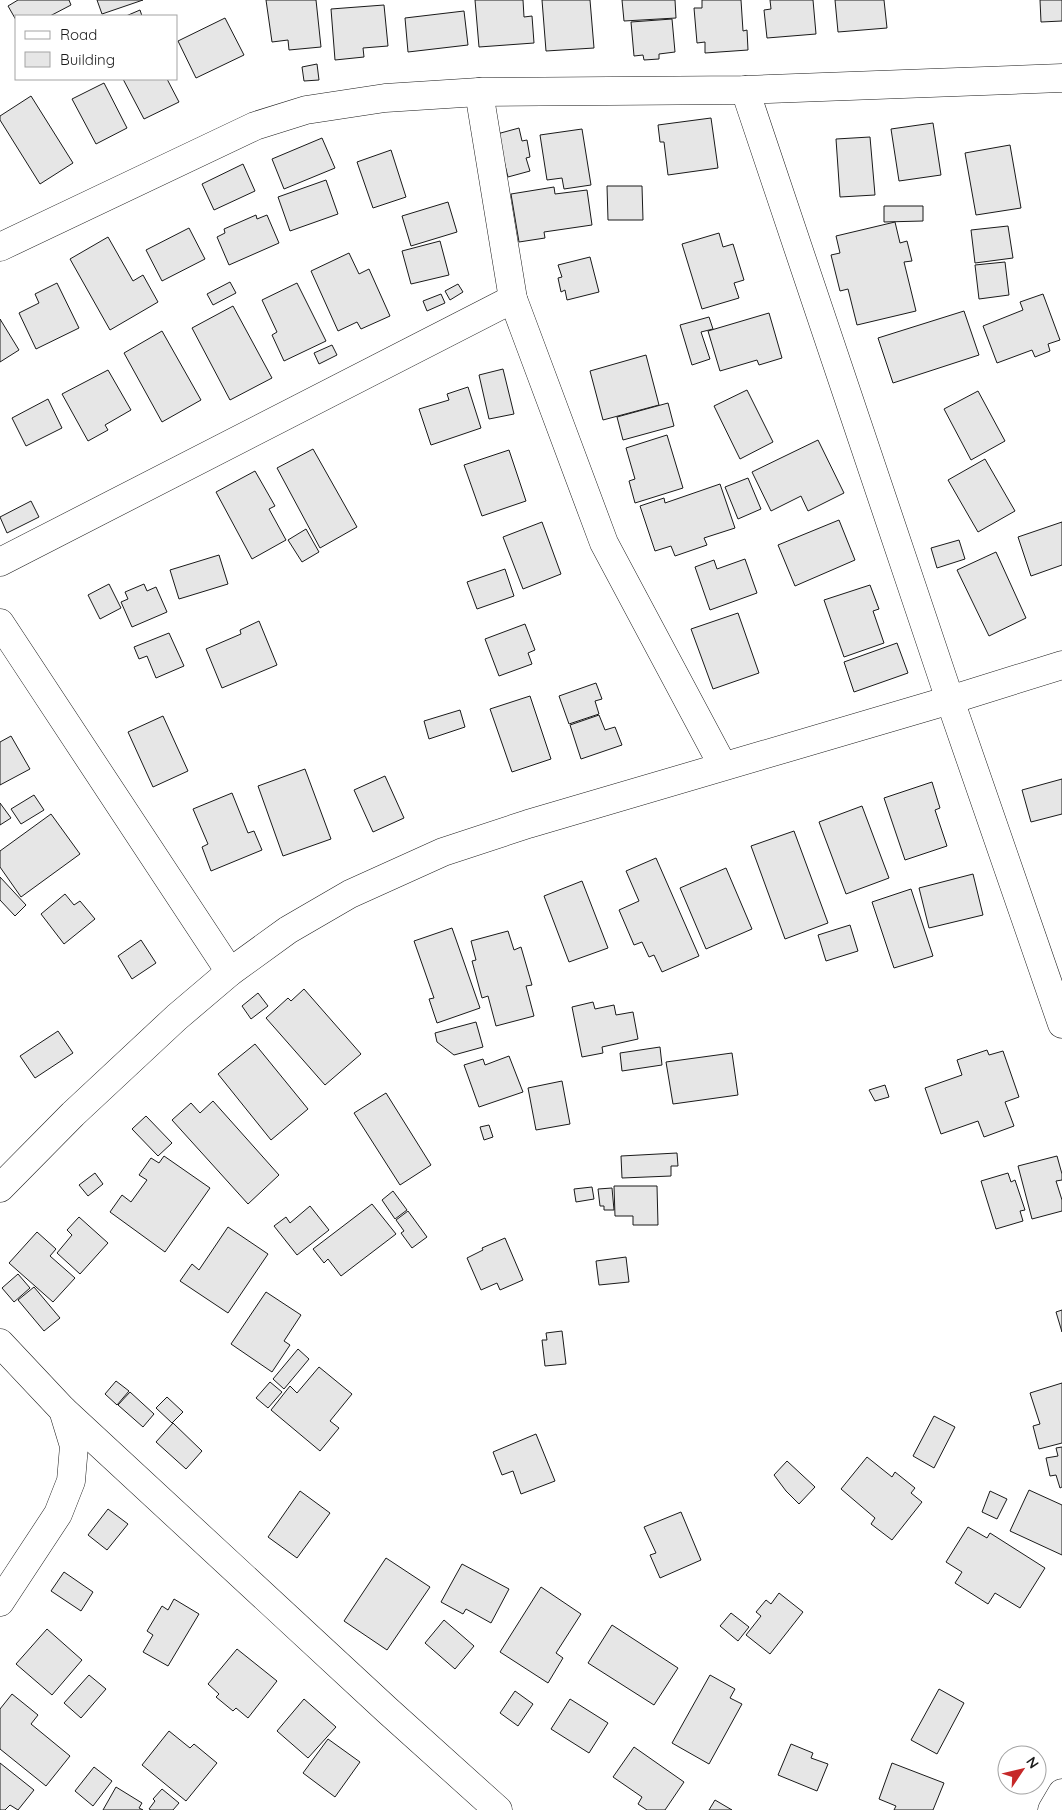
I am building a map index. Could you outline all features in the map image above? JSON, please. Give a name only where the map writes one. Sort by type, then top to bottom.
[{"type":"street","points":[[0,247],[255,126],[306,110],[385,98],[480,92],[745,90],[1062,78]]},
{"type":"street","points":[[745,90],[950,700],[1062,1024]]},
{"type":"street","points":[[480,92],[513,299],[604,543],[723,766]]},
{"type":"street","points":[[0,562],[513,299]]},
{"type":"street","points":[[0,623],[230,972]]},
{"type":"street","points":[[0,1188],[101,1088],[177,1017],[230,972],[288,930],[350,894],[443,852],[528,824],[950,700],[1062,665]]},
{"type":"street","points":[[0,1344],[63,1410],[387,1710],[498,1810]]},
{"type":"street","points":[[0,1602],[58,1514],[71,1481],[74,1446],[63,1410]]},
{"type":"street","points":[[1052,1810],[1062,1793]]},
{"type":"building","points":[[18,0],[69,0],[71,5],[52,15],[15,15],[15,18],[8,6]]},
{"type":"building","points":[[97,0],[143,0],[102,14]]},
{"type":"building","points":[[266,0],[316,0],[321,47],[289,50],[288,40],[272,42]]},
{"type":"building","points":[[475,0],[523,0],[524,17],[532,16],[534,43],[479,47]]},
{"type":"building","points":[[542,0],[590,0],[594,48],[546,51]]},
{"type":"building","points":[[622,0],[675,0],[676,18],[624,21]]},
{"type":"building","points":[[702,0],[741,0],[743,31],[747,30],[748,50],[705,53],[705,42],[697,43],[694,8],[702,8]]},
{"type":"building","points":[[770,0],[813,0],[816,34],[767,38],[764,10],[771,9]]},
{"type":"building","points":[[835,0],[884,0],[887,28],[838,32]]},
{"type":"building","points":[[1040,0],[1062,0],[1062,21],[1041,22]]},
{"type":"building","points":[[384,5],[388,46],[363,48],[364,57],[335,60],[331,9]]},
{"type":"building","points":[[140,10],[142,15],[128,15]]},
{"type":"building","points":[[464,11],[468,45],[408,52],[405,18]]},
{"type":"building","points":[[225,18],[244,55],[196,78],[178,41]]},
{"type":"building","points":[[672,19],[675,52],[659,54],[659,59],[644,60],[643,55],[634,56],[631,22]]},
{"type":"building","points":[[317,64],[319,80],[304,81],[302,67]]},
{"type":"building","points":[[124,80],[168,80],[179,102],[144,119]]},
{"type":"building","points":[[104,83],[127,128],[96,144],[72,99]]},
{"type":"building","points":[[31,96],[73,163],[40,184],[0,120],[0,116]]},
{"type":"building","points":[[711,118],[718,168],[668,175],[664,142],[660,142],[658,125]]},
{"type":"building","points":[[933,123],[941,175],[899,181],[891,129]]},
{"type":"building","points":[[519,128],[522,141],[527,140],[530,157],[526,158],[530,171],[508,177],[497,134]]},
{"type":"building","points":[[582,129],[591,185],[564,189],[562,178],[547,180],[540,135]]},
{"type":"building","points":[[870,137],[875,195],[840,197],[836,139]]},
{"type":"building","points":[[322,138],[335,168],[284,189],[272,159]]},
{"type":"building","points":[[1010,145],[1021,208],[976,215],[965,153]]},
{"type":"building","points":[[391,150],[406,197],[373,208],[357,162]]},
{"type":"building","points":[[243,164],[255,191],[214,210],[202,184]]},
{"type":"building","points":[[326,180],[338,214],[290,231],[278,197]]},
{"type":"building","points":[[607,186],[642,186],[643,220],[608,220]]},
{"type":"building","points":[[554,187],[555,194],[587,190],[592,225],[544,232],[545,238],[519,242],[511,194]]},
{"type":"building","points":[[448,202],[457,232],[411,246],[402,216]]},
{"type":"building","points":[[884,206],[923,206],[923,221],[884,222]]},
{"type":"building","points":[[256,215],[257,219],[267,215],[279,243],[229,265],[217,237],[225,233],[224,229]]},
{"type":"building","points":[[895,222],[900,243],[907,241],[912,261],[904,262],[916,311],[857,325],[848,289],[840,291],[831,255],[840,253],[836,236]]},
{"type":"building","points":[[1008,226],[1013,258],[975,263],[971,230]]},
{"type":"building","points":[[189,228],[205,259],[162,281],[146,250]]},
{"type":"building","points":[[719,233],[723,247],[733,244],[744,280],[734,283],[739,298],[702,309],[682,244]]},
{"type":"building","points":[[108,237],[133,281],[143,275],[158,302],[110,330],[70,259]]},
{"type":"building","points":[[440,241],[449,275],[411,284],[402,251]]},
{"type":"building","points":[[349,253],[359,274],[369,269],[390,316],[361,329],[357,322],[338,331],[311,271]]},
{"type":"building","points":[[590,257],[599,292],[567,300],[565,290],[561,292],[558,278],[562,277],[558,265]]},
{"type":"building","points":[[1005,262],[1009,295],[979,299],[975,265]]},
{"type":"building","points":[[230,282],[236,293],[213,305],[207,294]]},
{"type":"building","points":[[57,283],[79,328],[36,349],[19,313],[39,303],[35,294]]},
{"type":"building","points":[[297,283],[326,341],[284,361],[272,335],[277,332],[262,300]]},
{"type":"building","points":[[458,284],[463,292],[450,300],[445,291]]},
{"type":"building","points":[[441,294],[445,303],[427,311],[423,301]]},
{"type":"building","points":[[1043,294],[1060,340],[1048,344],[1050,351],[1035,357],[1032,350],[997,363],[983,326],[1023,310],[1020,302]]},
{"type":"building","points":[[233,306],[272,378],[230,400],[192,328]]},
{"type":"building","points":[[964,311],[979,355],[893,383],[878,338]]},
{"type":"building","points":[[769,313],[782,358],[759,365],[757,360],[720,371],[708,331]]},
{"type":"building","points":[[709,317],[713,329],[701,332],[710,359],[692,365],[680,325]]},
{"type":"building","points":[[0,319],[19,350],[0,362]]},
{"type":"building","points":[[162,331],[201,400],[162,422],[124,353]]},
{"type":"building","points":[[332,345],[337,355],[319,364],[314,353]]},
{"type":"building","points":[[646,355],[659,405],[603,420],[590,371]]},
{"type":"building","points":[[503,369],[514,414],[489,419],[479,375]]},
{"type":"building","points":[[108,370],[131,410],[105,425],[108,430],[88,441],[62,394]]},
{"type":"building","points":[[468,387],[481,428],[431,445],[419,409],[449,400],[447,394]]},
{"type":"building","points":[[747,390],[773,442],[740,459],[714,406]]},
{"type":"building","points":[[978,391],[1005,441],[971,460],[944,409]]},
{"type":"building","points":[[48,399],[62,428],[26,446],[12,418]]},
{"type":"building","points":[[668,403],[674,426],[623,440],[617,417]]},
{"type":"building","points":[[667,435],[683,488],[635,503],[629,481],[635,479],[626,448]]},
{"type":"building","points":[[818,440],[844,493],[808,511],[801,496],[771,511],[752,472]]},
{"type":"building","points":[[313,449],[357,527],[320,548],[277,468]]},
{"type":"building","points":[[509,450],[526,501],[482,516],[464,465]]},
{"type":"building","points":[[985,459],[1015,511],[978,532],[948,480]]},
{"type":"building","points":[[255,471],[275,506],[269,509],[286,540],[252,559],[216,492]]},
{"type":"building","points":[[748,478],[761,509],[738,519],[725,487]]},
{"type":"building","points":[[720,484],[735,528],[704,538],[707,545],[675,556],[671,546],[655,551],[640,506],[664,498],[665,503]]},
{"type":"building","points":[[31,501],[39,517],[7,533],[0,517]]},
{"type":"building","points":[[839,520],[855,560],[795,586],[778,545]]},
{"type":"building","points":[[542,522],[561,574],[523,589],[503,537]]},
{"type":"building","points":[[1062,522],[1062,565],[1031,576],[1018,537]]},
{"type":"building","points":[[306,529],[319,552],[302,562],[288,540]]},
{"type":"building","points":[[959,540],[965,559],[937,568],[931,548]]},
{"type":"building","points":[[996,552],[1026,618],[989,636],[957,570]]},
{"type":"building","points":[[219,555],[228,584],[179,599],[170,570]]},
{"type":"building","points":[[745,559],[757,593],[710,610],[695,567],[714,560],[717,569]]},
{"type":"building","points":[[505,569],[514,596],[477,609],[467,582]]},
{"type":"building","points":[[109,584],[121,608],[100,619],[88,595]]},
{"type":"building","points":[[144,584],[147,591],[156,587],[167,612],[132,627],[121,602],[128,599],[125,592]]},
{"type":"building","points":[[870,585],[879,609],[873,611],[884,643],[844,657],[824,600]]},
{"type":"building","points":[[738,613],[759,673],[713,689],[691,629]]},
{"type":"building","points":[[259,621],[277,665],[222,688],[206,649],[241,634],[240,630]]},
{"type":"building","points":[[525,624],[535,650],[528,653],[532,664],[499,676],[485,639]]},
{"type":"building","points":[[169,633],[184,666],[156,678],[147,656],[139,659],[134,647]]},
{"type":"building","points":[[897,643],[908,673],[854,692],[844,662]]},
{"type":"building","points":[[596,683],[602,699],[595,701],[599,714],[569,724],[559,696]]},
{"type":"building","points":[[530,696],[551,759],[512,772],[490,709]]},
{"type":"building","points":[[460,710],[465,727],[429,739],[424,721]]},
{"type":"building","points":[[599,715],[605,730],[615,727],[622,745],[581,759],[570,725]]},
{"type":"building","points":[[163,716],[188,771],[153,787],[128,732]]},
{"type":"building","points":[[11,736],[30,769],[0,785],[0,742]]},
{"type":"building","points":[[305,769],[331,839],[283,856],[258,786]]},
{"type":"building","points":[[385,776],[404,818],[373,832],[354,790]]},
{"type":"building","points":[[1062,779],[1062,814],[1031,822],[1022,790]]},
{"type":"building","points":[[932,782],[940,808],[935,810],[947,846],[905,860],[884,798]]},
{"type":"building","points":[[232,793],[248,833],[254,831],[262,850],[211,871],[202,847],[208,844],[193,809]]},
{"type":"building","points":[[34,795],[44,810],[21,824],[11,809]]},
{"type":"building","points":[[0,803],[11,818],[0,825]]},
{"type":"building","points":[[862,806],[889,878],[846,894],[819,822]]},
{"type":"building","points":[[51,814],[80,854],[21,897],[0,867],[0,851]]},
{"type":"building","points":[[794,831],[828,923],[785,939],[751,846]]},
{"type":"building","points":[[656,858],[699,956],[662,972],[654,955],[649,957],[642,942],[634,945],[619,910],[639,901],[626,871]]},
{"type":"building","points":[[726,868],[752,929],[706,949],[680,888]]},
{"type":"building","points":[[973,874],[983,915],[929,928],[919,888]]},
{"type":"building","points":[[0,877],[26,905],[15,916],[0,900]]},
{"type":"building","points":[[582,881],[608,948],[569,962],[544,896]]},
{"type":"building","points":[[911,889],[933,956],[894,968],[872,902]]},
{"type":"building","points":[[65,894],[74,905],[80,901],[95,919],[64,944],[41,914]]},
{"type":"building","points":[[850,925],[858,951],[826,961],[818,935]]},
{"type":"building","points":[[452,928],[480,1008],[437,1023],[429,999],[434,998],[414,941]]},
{"type":"building","points":[[508,931],[514,950],[521,947],[532,985],[526,986],[534,1016],[496,1026],[488,996],[482,998],[472,961],[476,960],[471,941]]},
{"type":"building","points":[[141,940],[156,963],[132,979],[118,956]]},
{"type":"building","points":[[304,989],[361,1054],[325,1085],[266,1018],[288,998],[291,1001]]},
{"type":"building","points":[[258,993],[268,1006],[251,1019],[242,1006]]},
{"type":"building","points":[[593,1002],[595,1009],[614,1005],[616,1015],[633,1012],[638,1039],[602,1047],[603,1053],[582,1057],[572,1007]]},
{"type":"building","points":[[476,1022],[483,1047],[454,1055],[437,1042],[435,1033]]},
{"type":"building","points":[[58,1031],[73,1053],[35,1078],[20,1056]]},
{"type":"building","points":[[255,1044],[308,1109],[271,1140],[218,1074]]},
{"type":"building","points":[[660,1047],[662,1065],[622,1071],[620,1053]]},
{"type":"building","points":[[987,1050],[989,1055],[1003,1051],[1019,1097],[1005,1102],[1014,1126],[984,1137],[978,1121],[941,1134],[925,1088],[962,1075],[957,1060]]},
{"type":"building","points":[[732,1053],[738,1095],[673,1104],[666,1062]]},
{"type":"building","points":[[509,1056],[523,1092],[479,1107],[464,1065],[483,1059],[485,1065]]},
{"type":"building","points":[[562,1081],[570,1124],[536,1130],[528,1088]]},
{"type":"building","points":[[885,1085],[889,1097],[875,1101],[869,1090]]},
{"type":"building","points":[[386,1093],[431,1165],[400,1185],[354,1113]]},
{"type":"building","points":[[213,1101],[279,1175],[248,1204],[172,1120],[191,1103],[200,1113]]},
{"type":"building","points":[[146,1116],[172,1143],[158,1156],[132,1129]]},
{"type":"building","points":[[489,1125],[493,1137],[484,1140],[480,1127]]},
{"type":"building","points":[[677,1153],[678,1166],[671,1166],[671,1176],[622,1178],[621,1156]]},
{"type":"building","points":[[164,1156],[210,1188],[165,1252],[110,1212],[122,1195],[131,1202],[147,1180],[139,1175],[151,1158],[159,1163]]},
{"type":"building","points":[[1057,1156],[1062,1174],[1062,1180],[1056,1181],[1062,1200],[1062,1211],[1032,1219],[1018,1166]]},
{"type":"building","points":[[95,1173],[103,1184],[88,1196],[79,1185]]},
{"type":"building","points":[[1008,1173],[1011,1182],[1015,1180],[1025,1210],[1020,1211],[1023,1221],[996,1229],[981,1181]]},
{"type":"building","points":[[614,1186],[657,1186],[658,1225],[633,1225],[633,1216],[615,1216]]},
{"type":"building","points":[[592,1187],[594,1199],[576,1202],[574,1189]]},
{"type":"building","points":[[612,1188],[614,1210],[604,1210],[604,1206],[600,1206],[598,1189]]},
{"type":"building","points":[[393,1191],[407,1210],[395,1219],[382,1200]]},
{"type":"building","points":[[372,1204],[396,1234],[341,1276],[328,1259],[324,1263],[313,1249]]},
{"type":"building","points":[[310,1206],[329,1230],[297,1255],[274,1226],[286,1217],[290,1223]]},
{"type":"building","points":[[408,1211],[427,1237],[412,1248],[401,1233],[404,1231],[396,1220]]},
{"type":"building","points":[[79,1217],[108,1243],[80,1274],[57,1253],[72,1235],[67,1230]]},
{"type":"building","points":[[228,1227],[268,1254],[228,1313],[180,1281],[192,1264],[199,1270]]},
{"type":"building","points":[[37,1232],[56,1249],[50,1256],[75,1278],[53,1302],[9,1263]]},
{"type":"building","points":[[505,1238],[523,1280],[500,1290],[497,1283],[481,1290],[467,1258],[483,1250],[482,1248]]},
{"type":"building","points":[[626,1257],[629,1282],[599,1285],[596,1261]]},
{"type":"building","points":[[18,1274],[30,1288],[14,1302],[2,1288]]},
{"type":"building","points":[[34,1287],[60,1318],[44,1331],[18,1300]]},
{"type":"building","points":[[266,1292],[301,1315],[284,1341],[290,1345],[272,1372],[231,1344]]},
{"type":"building","points":[[1062,1310],[1062,1332],[1056,1312]]},
{"type":"building","points":[[562,1331],[566,1364],[545,1366],[542,1340],[547,1340],[546,1333]]},
{"type":"building","points":[[298,1349],[309,1359],[284,1389],[273,1379]]},
{"type":"building","points":[[319,1367],[352,1394],[330,1421],[339,1428],[320,1451],[271,1410],[290,1386],[297,1393]]},
{"type":"building","points":[[116,1381],[129,1391],[117,1405],[105,1394]]},
{"type":"building","points":[[270,1382],[282,1392],[268,1408],[256,1398]]},
{"type":"building","points":[[1062,1383],[1062,1443],[1039,1449],[1033,1426],[1040,1424],[1030,1393]]},
{"type":"building","points":[[130,1392],[154,1414],[143,1427],[118,1405]]},
{"type":"building","points":[[167,1397],[183,1412],[172,1423],[156,1408]]},
{"type":"building","points":[[934,1416],[955,1427],[934,1468],[913,1456]]},
{"type":"building","points":[[173,1423],[202,1451],[186,1469],[156,1442]]},
{"type":"building","points":[[536,1434],[555,1481],[521,1494],[513,1471],[502,1475],[493,1452]]},
{"type":"building","points":[[1062,1447],[1062,1487],[1060,1488],[1056,1475],[1050,1476],[1046,1458],[1058,1456],[1056,1448]]},
{"type":"building","points":[[867,1457],[892,1477],[895,1472],[915,1488],[911,1493],[922,1502],[892,1540],[871,1524],[875,1518],[841,1489]]},
{"type":"building","points":[[787,1461],[815,1487],[799,1504],[774,1475]]},
{"type":"building","points":[[1029,1490],[1062,1505],[1062,1555],[1010,1531]]},
{"type":"building","points":[[300,1491],[330,1513],[297,1558],[268,1537]]},
{"type":"building","points":[[990,1491],[1007,1499],[997,1519],[982,1512]]},
{"type":"building","points":[[108,1509],[128,1524],[107,1550],[88,1535]]},
{"type":"building","points":[[681,1512],[701,1560],[660,1578],[650,1555],[656,1553],[644,1527]]},
{"type":"building","points":[[968,1527],[987,1538],[990,1533],[1045,1568],[1020,1608],[995,1593],[988,1604],[955,1583],[962,1572],[946,1562]]},
{"type":"building","points":[[386,1558],[430,1587],[387,1650],[344,1621]]},
{"type":"building","points":[[462,1564],[509,1589],[491,1623],[466,1609],[463,1614],[441,1602]]},
{"type":"building","points":[[64,1572],[93,1592],[81,1611],[51,1591]]},
{"type":"building","points":[[541,1587],[581,1614],[556,1653],[563,1658],[548,1683],[500,1652]]},
{"type":"building","points":[[779,1593],[803,1612],[770,1654],[746,1635],[761,1616],[756,1612],[766,1600],[771,1604]]},
{"type":"building","points":[[174,1599],[199,1614],[168,1666],[143,1652],[153,1635],[147,1631],[162,1606],[168,1610]]},
{"type":"building","points":[[731,1613],[749,1627],[738,1641],[720,1626]]},
{"type":"building","points":[[444,1620],[474,1646],[455,1669],[425,1643]]},
{"type":"building","points":[[612,1625],[678,1668],[654,1705],[588,1663]]},
{"type":"building","points":[[47,1629],[82,1660],[52,1695],[16,1664]]},
{"type":"building","points":[[237,1649],[277,1681],[248,1718],[236,1708],[233,1711],[216,1697],[219,1694],[208,1684]]},
{"type":"building","points":[[89,1675],[106,1689],[81,1718],[64,1703]]},
{"type":"building","points":[[710,1675],[735,1689],[730,1698],[742,1704],[709,1764],[672,1743]]},
{"type":"building","points":[[939,1689],[964,1703],[937,1754],[911,1740]]},
{"type":"building","points":[[515,1691],[533,1704],[518,1726],[500,1713]]},
{"type":"building","points":[[12,1694],[38,1715],[31,1724],[70,1756],[46,1786],[0,1749],[0,1709]]},
{"type":"building","points":[[304,1699],[336,1727],[308,1758],[277,1731]]},
{"type":"building","points":[[570,1699],[608,1723],[589,1753],[551,1729]]},
{"type":"building","points":[[169,1731],[190,1748],[194,1744],[217,1763],[186,1801],[142,1765]]},
{"type":"building","points":[[328,1739],[360,1762],[335,1797],[303,1773]]},
{"type":"building","points":[[791,1744],[813,1753],[811,1758],[828,1764],[817,1791],[778,1775]]},
{"type":"building","points":[[634,1747],[684,1782],[665,1810],[647,1810],[638,1804],[642,1797],[613,1777]]},
{"type":"building","points":[[0,1763],[34,1790],[18,1810],[10,1805],[5,1810],[0,1810]]},
{"type":"building","points":[[892,1763],[944,1783],[933,1810],[894,1810],[896,1806],[879,1799]]},
{"type":"building","points":[[94,1767],[112,1781],[93,1806],[75,1791]]},
{"type":"building","points":[[116,1787],[142,1803],[139,1808],[143,1810],[103,1810]]},
{"type":"building","points":[[162,1789],[179,1803],[173,1810],[149,1809],[155,1801],[153,1799]]},
{"type":"building","points":[[715,1800],[732,1810],[709,1810]]}]
